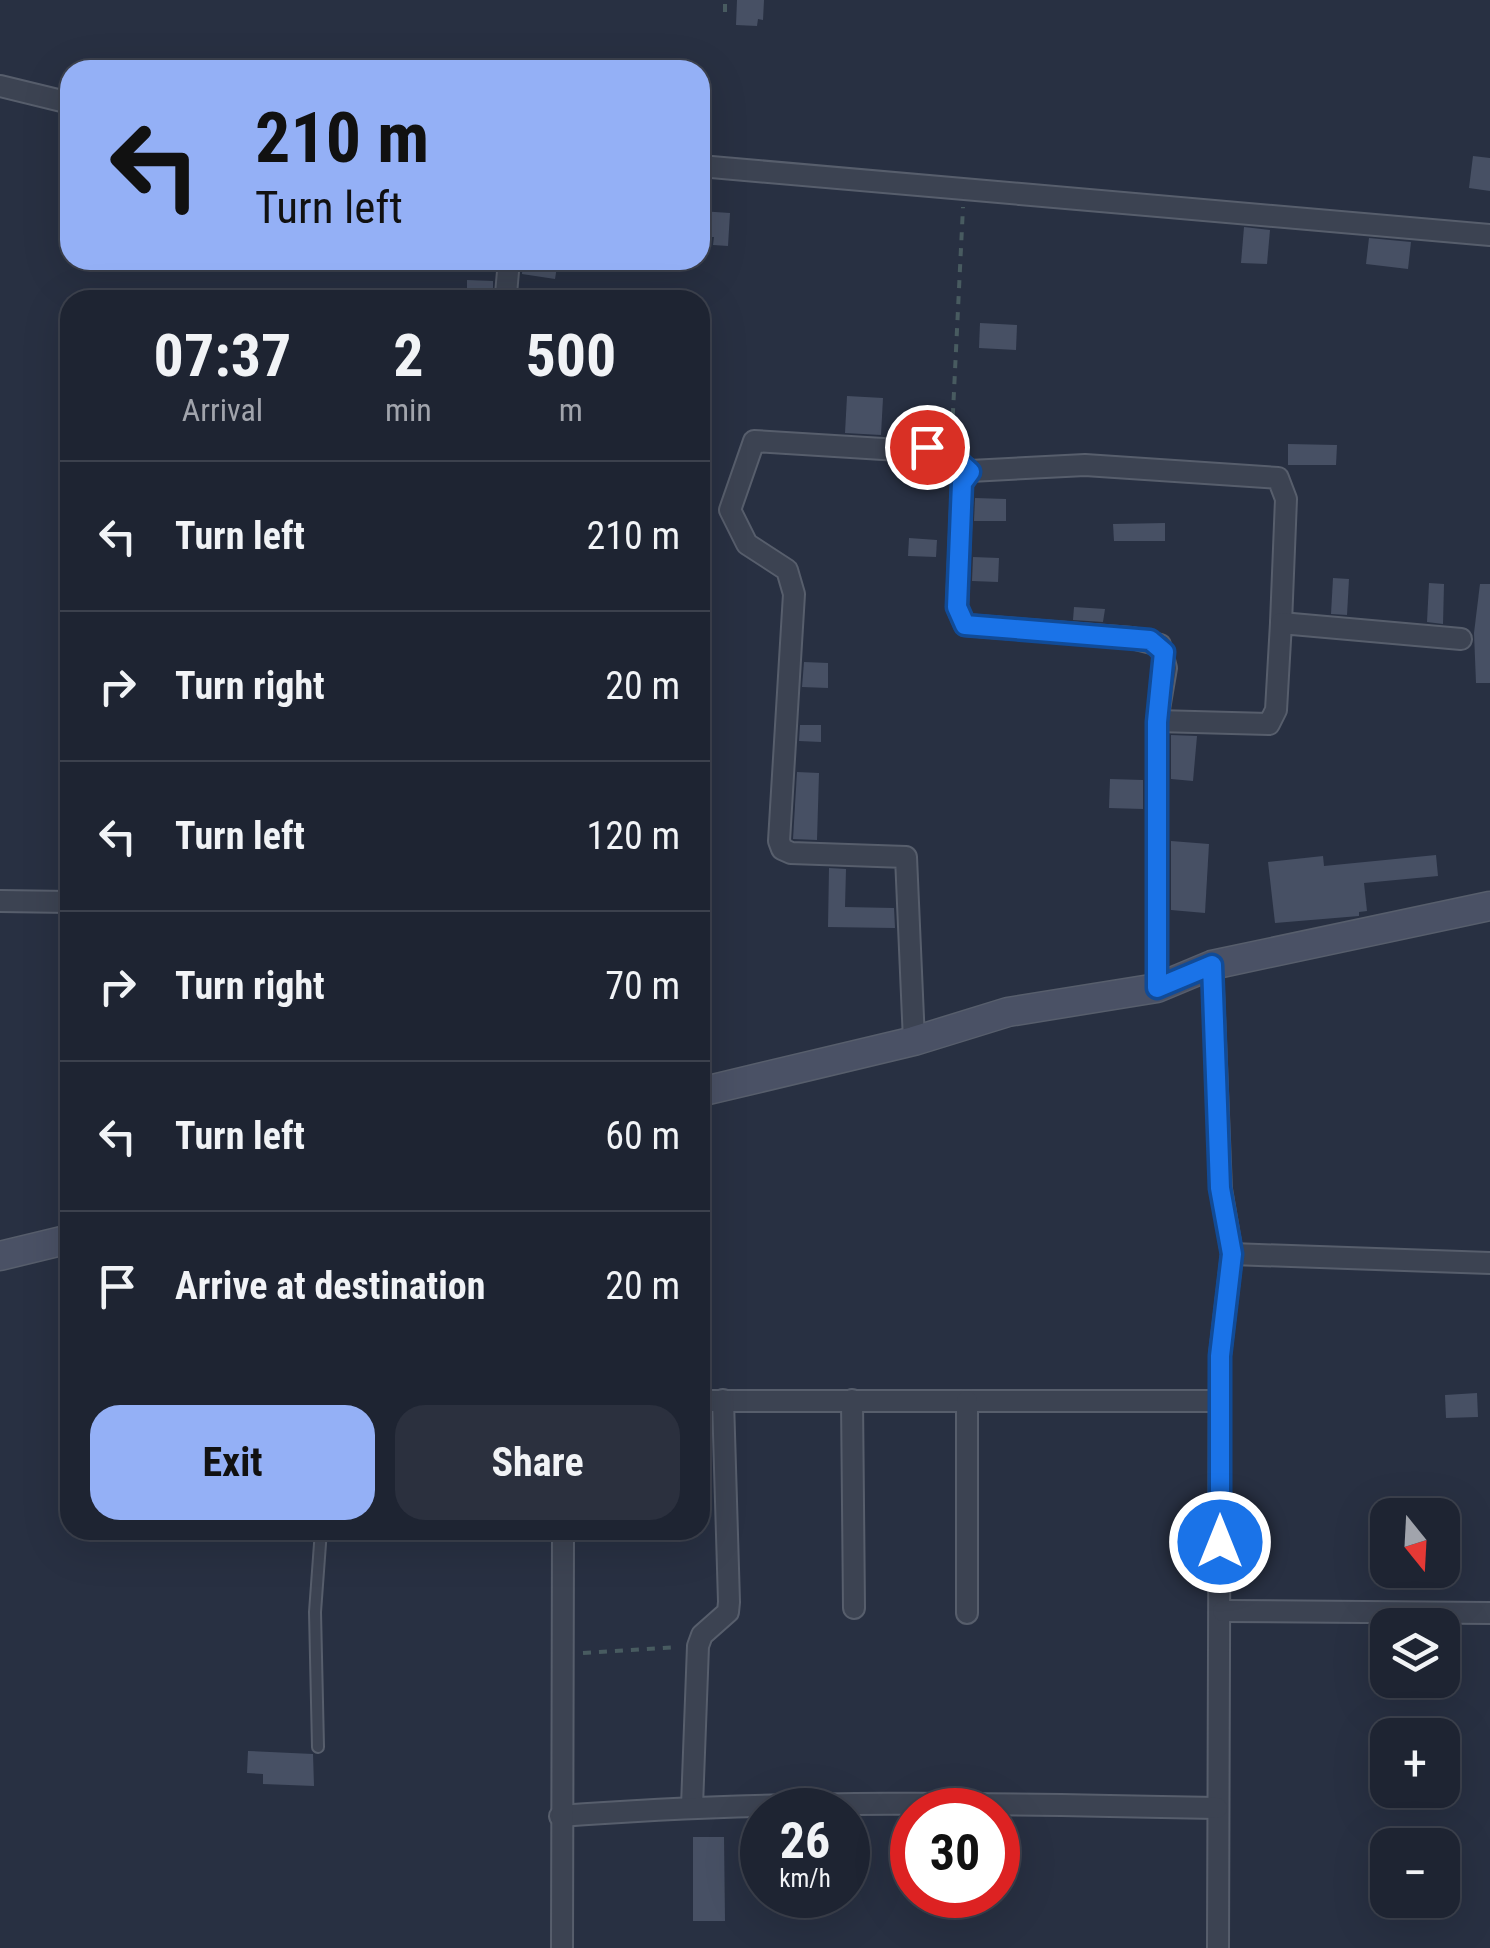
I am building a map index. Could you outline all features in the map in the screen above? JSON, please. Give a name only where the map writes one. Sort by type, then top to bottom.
[{"type":"street","points":[[0,86],[60,101]]},
{"type":"street","points":[[710,167],[1490,236]]},
{"type":"street","points":[[914,1042],[906,857],[791,853],[782,849],[778,841],[792,580],[787,570],[747,544],[730,510],[754,441],[900,450],[927,447],[946,450],[970,472],[1085,465],[1278,478],[1286,499],[1276,710],[1269,724],[1157,722]]},
{"type":"street","points":[[970,472],[962,483],[959,618],[978,629],[1132,638],[1160,645],[1166,668],[1157,722],[1157,988]]},
{"type":"street","points":[[1281,623],[1461,638]]},
{"type":"street","points":[[0,901],[60,902]]},
{"type":"street","points":[[710,1090],[914,1042],[1008,1012],[1157,988],[1212,965],[1490,906]]},
{"type":"street","points":[[1212,965],[1220,1188],[1232,1254],[1220,1400],[1223,1611],[1217,1808],[1218,1948]]},
{"type":"street","points":[[0,1256],[60,1241]]},
{"type":"street","points":[[1232,1254],[1490,1263]]},
{"type":"street","points":[[710,1400],[1220,1400]]},
{"type":"street","points":[[692,1806],[698,1646],[702,1634],[728,1612],[729,1602],[723,1400]]},
{"type":"street","points":[[852,1400],[854,1608]]},
{"type":"street","points":[[966,1401],[967,1613]]},
{"type":"street","points":[[562,1948],[563,1540]]},
{"type":"street","points":[[1223,1611],[1490,1613]]},
{"type":"street","points":[[560,1816],[692,1806],[880,1803],[1217,1808]]},
{"type":"lane","points":[[318,1747],[316,1612],[320,1540]]},
{"type":"path","points":[[724,12],[726,0]]},
{"type":"path","points":[[950,456],[964,189]]},
{"type":"path","points":[[564,1654],[698,1646]]},
{"type":"building","points":[[737,0],[764,0],[763,20],[758,19],[757,26],[736,25]]},
{"type":"building","points":[[1473,156],[1490,158],[1490,191],[1469,188]]},
{"type":"building","points":[[710,212],[730,213],[728,246],[713,245],[714,237],[710,237]]},
{"type":"building","points":[[1244,227],[1270,230],[1267,264],[1241,263]]},
{"type":"building","points":[[1369,238],[1411,242],[1408,269],[1366,264]]},
{"type":"building","points":[[522,270],[556,270],[555,279],[522,274]]},
{"type":"building","points":[[467,280],[493,281],[493,290],[467,290]]},
{"type":"building","points":[[980,323],[1017,325],[1016,350],[979,348]]},
{"type":"building","points":[[847,396],[883,398],[881,435],[845,433]]},
{"type":"building","points":[[1288,444],[1337,445],[1336,465],[1288,465]]},
{"type":"building","points":[[975,498],[1006,499],[1006,521],[974,521]]},
{"type":"building","points":[[1165,523],[1165,541],[1114,541],[1113,524]]},
{"type":"building","points":[[909,538],[937,540],[936,557],[908,556]]},
{"type":"building","points":[[973,557],[999,558],[998,582],[972,581]]},
{"type":"building","points":[[1333,578],[1349,579],[1347,615],[1331,614]]},
{"type":"building","points":[[1429,583],[1444,584],[1443,624],[1427,622]]},
{"type":"building","points":[[1480,584],[1490,584],[1490,683],[1476,683],[1474,633]]},
{"type":"building","points":[[1074,607],[1105,609],[1103,622],[1073,620]]},
{"type":"building","points":[[804,662],[828,663],[828,688],[802,687]]},
{"type":"building","points":[[800,725],[821,725],[821,742],[799,741]]},
{"type":"building","points":[[1171,735],[1197,736],[1193,781],[1171,779]]},
{"type":"building","points":[[797,772],[819,773],[817,840],[793,839]]},
{"type":"building","points":[[1110,779],[1143,780],[1143,809],[1109,808]]},
{"type":"building","points":[[1171,841],[1209,844],[1205,913],[1171,910]]},
{"type":"building","points":[[1436,855],[1438,876],[1364,883],[1367,911],[1359,912],[1359,916],[1275,923],[1268,862],[1323,856],[1324,866]]},
{"type":"building","points":[[829,868],[846,869],[845,907],[894,908],[895,928],[828,927]]},
{"type":"building","points":[[1477,1393],[1478,1417],[1446,1418],[1445,1395]]},
{"type":"building","points":[[248,1751],[313,1754],[314,1786],[263,1784],[263,1774],[247,1773]]},
{"type":"building","points":[[693,1837],[724,1837],[725,1921],[693,1921]]},
{"type":"route","points":[[927,447],[946,450],[970,472],[962,483],[957,607],[965,625],[1150,640],[1164,652],[1166,668],[1157,722],[1157,988],[1212,965],[1220,1188],[1232,1254],[1220,1356],[1220,1542]]}]
